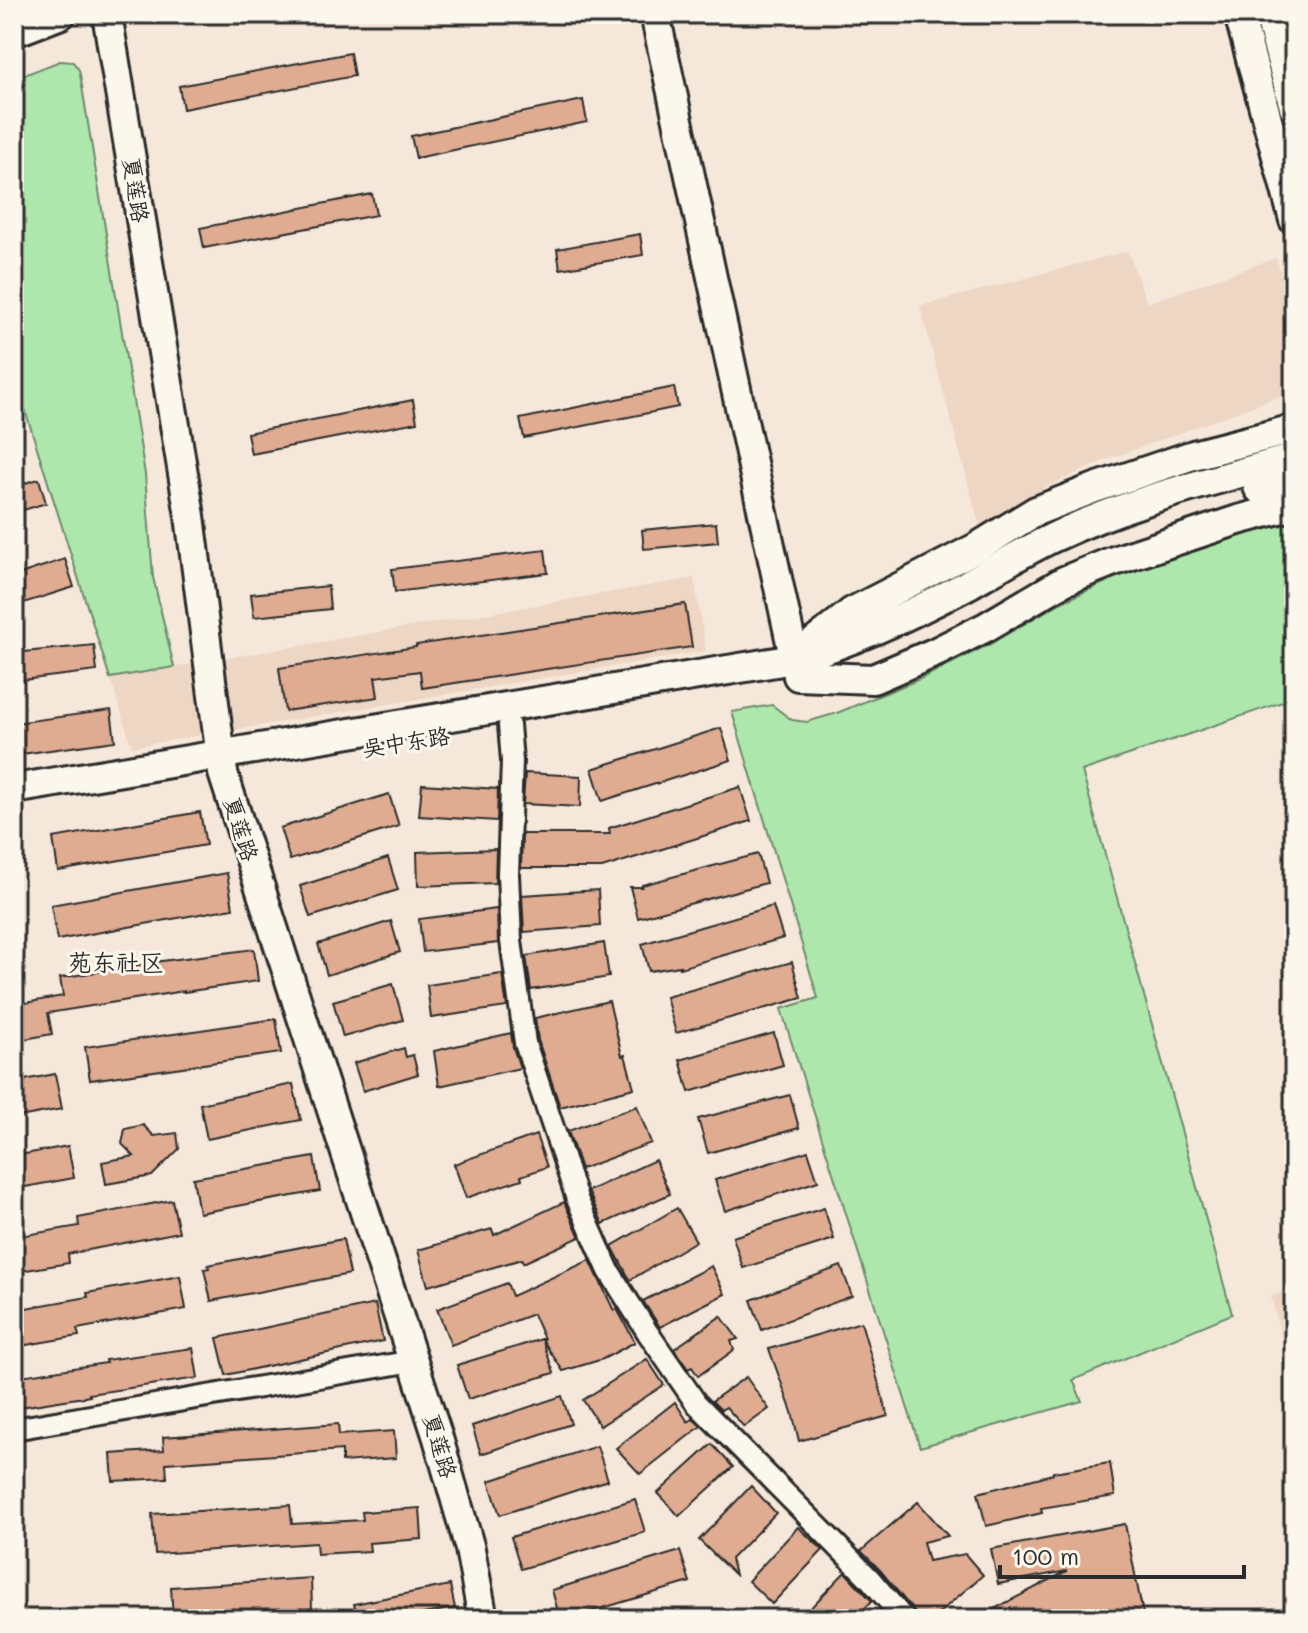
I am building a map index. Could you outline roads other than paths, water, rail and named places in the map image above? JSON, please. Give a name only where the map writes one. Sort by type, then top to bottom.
[{"type":"main road","points":[[14,32],[61,14]]},
{"type":"main road","name":"夏莲路","points":[[107,14],[190,516],[222,764],[466,1534],[477,1576],[483,1619]]},
{"type":"main road","points":[[655,14],[796,667]]},
{"type":"main road","points":[[1239,14],[1294,220]]},
{"type":"main road","points":[[1269,14],[1294,107]]},
{"type":"main road","points":[[796,667],[852,612],[976,548],[1036,511],[1193,455],[1294,429]]},
{"type":"main road","points":[[796,667],[833,647],[1056,546],[1131,505],[1294,458]]},
{"type":"main road","points":[[1056,546],[1283,481]]},
{"type":"main road","points":[[796,667],[873,679],[986,627],[1064,581],[1238,520],[1294,506]]},
{"type":"main road","name":"吴中东路","points":[[14,807],[222,764],[796,667]]},
{"type":"main road","name":"吴中东路","points":[[14,789],[509,725],[796,667]]},
{"type":"street","points":[[509,725],[512,761],[508,874],[511,954],[525,1043],[577,1199],[609,1271],[696,1403],[870,1579],[904,1619]]},
{"type":"street","points":[[14,1429],[413,1361]]},
{"type":"district","name":"苑东社区","points":[[116,963]]}]
